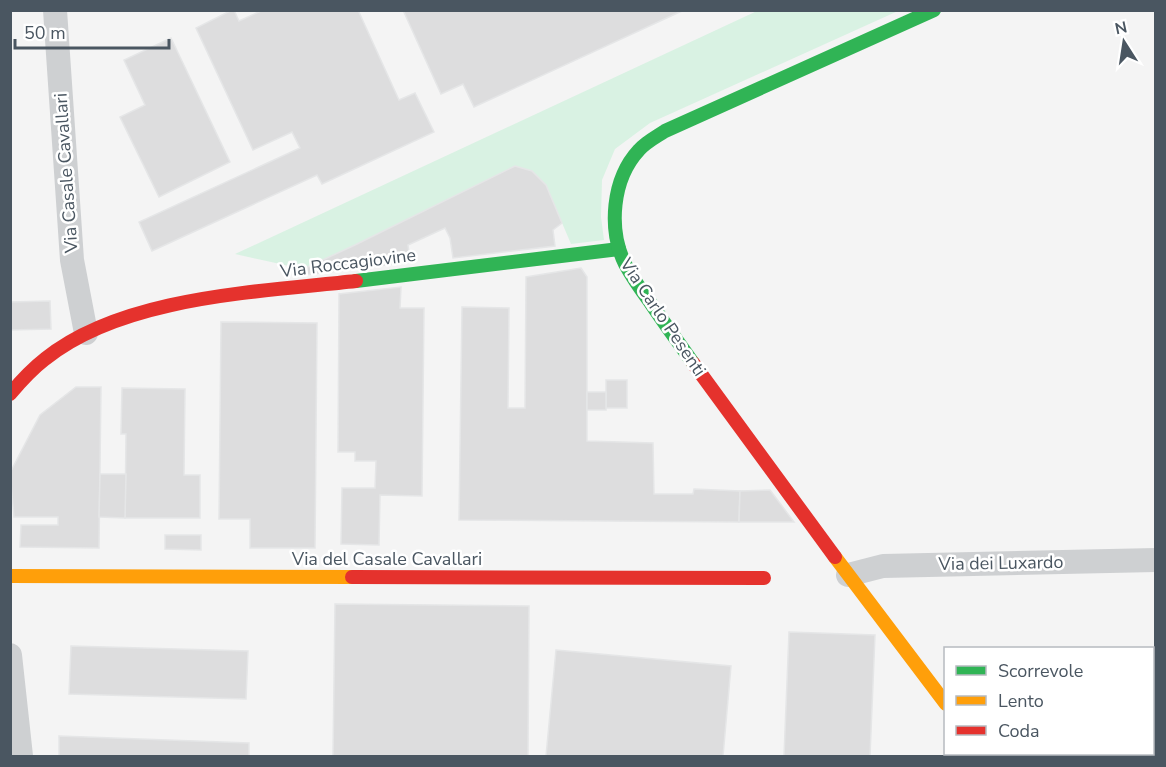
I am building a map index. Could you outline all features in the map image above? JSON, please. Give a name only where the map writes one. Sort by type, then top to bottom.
[{"type":"street","name":"Via Casale Cavallari","points":[[55,10],[72,260],[86,333]]},
{"type":"street","name":"Via Carlo Pesenti","points":[[934,10],[664,131],[648,141],[636,153],[628,166],[616,196],[615,230],[625,266],[686,355],[944,703]]},
{"type":"street","name":"Via Roccagiovine","points":[[86,333],[136,313],[189,301],[619,249]]},
{"type":"street","points":[[10,394],[47,357],[86,333]]},
{"type":"street","name":"Via dei Luxardo","points":[[849,575],[883,566],[1155,560]]},
{"type":"street","name":"Via del Casale Cavallari","points":[[10,576],[764,578]]},
{"type":"street","points":[[10,655],[21,756]]},
{"type":"green space","points":[[757,11],[898,11],[650,123],[615,149],[602,180],[601,217],[604,240],[571,244],[546,185],[532,171],[515,166],[303,269],[235,254]]},
{"type":"building","points":[[232,10],[239,21],[263,10],[358,10],[399,100],[415,93],[434,132],[322,184],[317,175],[152,251],[139,222],[300,148],[292,132],[253,150],[196,28]]},
{"type":"building","points":[[403,10],[684,10],[474,107],[463,84],[441,94]]},
{"type":"building","points":[[171,38],[230,162],[159,197],[120,117],[145,105],[124,60]]},
{"type":"building","points":[[515,166],[532,171],[546,185],[562,223],[553,230],[555,246],[453,258],[450,238],[445,228],[408,245],[410,262],[305,275],[303,269]]},
{"type":"building","points":[[581,268],[587,277],[587,441],[653,443],[654,494],[693,494],[694,489],[740,491],[739,522],[459,520],[462,307],[509,308],[508,408],[525,408],[526,277]]},
{"type":"building","points":[[401,287],[400,308],[424,308],[422,496],[380,495],[379,545],[341,544],[342,488],[375,488],[376,461],[355,461],[355,452],[338,452],[339,294]]},
{"type":"building","points":[[50,301],[51,329],[10,330],[10,302]]},
{"type":"building","points":[[221,322],[317,323],[315,548],[250,548],[250,519],[219,519]]},
{"type":"building","points":[[606,380],[627,380],[627,408],[606,408]]},
{"type":"building","points":[[76,387],[101,387],[99,548],[20,547],[21,525],[58,525],[58,517],[14,517],[10,473],[40,415]]},
{"type":"building","points":[[122,388],[185,389],[184,475],[200,475],[200,518],[125,518],[126,434],[121,434]]},
{"type":"building","points":[[587,392],[606,392],[606,410],[587,410]]},
{"type":"building","points":[[100,474],[126,474],[125,518],[99,517]]},
{"type":"building","points":[[770,490],[794,522],[739,522],[740,491]]},
{"type":"building","points":[[165,535],[201,535],[201,550],[165,549]]},
{"type":"building","points":[[335,604],[529,606],[528,756],[333,756]]},
{"type":"building","points":[[789,632],[875,635],[870,756],[784,756]]},
{"type":"building","points":[[71,646],[248,651],[246,699],[69,694]]},
{"type":"building","points":[[556,650],[731,666],[723,756],[546,756]]},
{"type":"building","points":[[1156,693],[1156,756],[1133,756],[1154,755],[1154,694]]},
{"type":"building","points":[[59,736],[249,743],[249,756],[59,756]]},
{"type":"traffic: fast","points":[[693,363],[634,279],[620,250],[616,236],[616,205],[618,190],[630,162],[645,144],[665,131],[934,10]]},
{"type":"traffic: fast","points":[[356,281],[619,249]]},
{"type":"traffic: slow","points":[[835,557],[944,701]]},
{"type":"traffic: slow","points":[[10,576],[352,577]]},
{"type":"traffic: jam","points":[[10,394],[45,359],[77,338],[113,322],[193,300],[356,281]]},
{"type":"traffic: jam","points":[[693,363],[835,557]]},
{"type":"traffic: jam","points":[[352,577],[764,578]]}]
